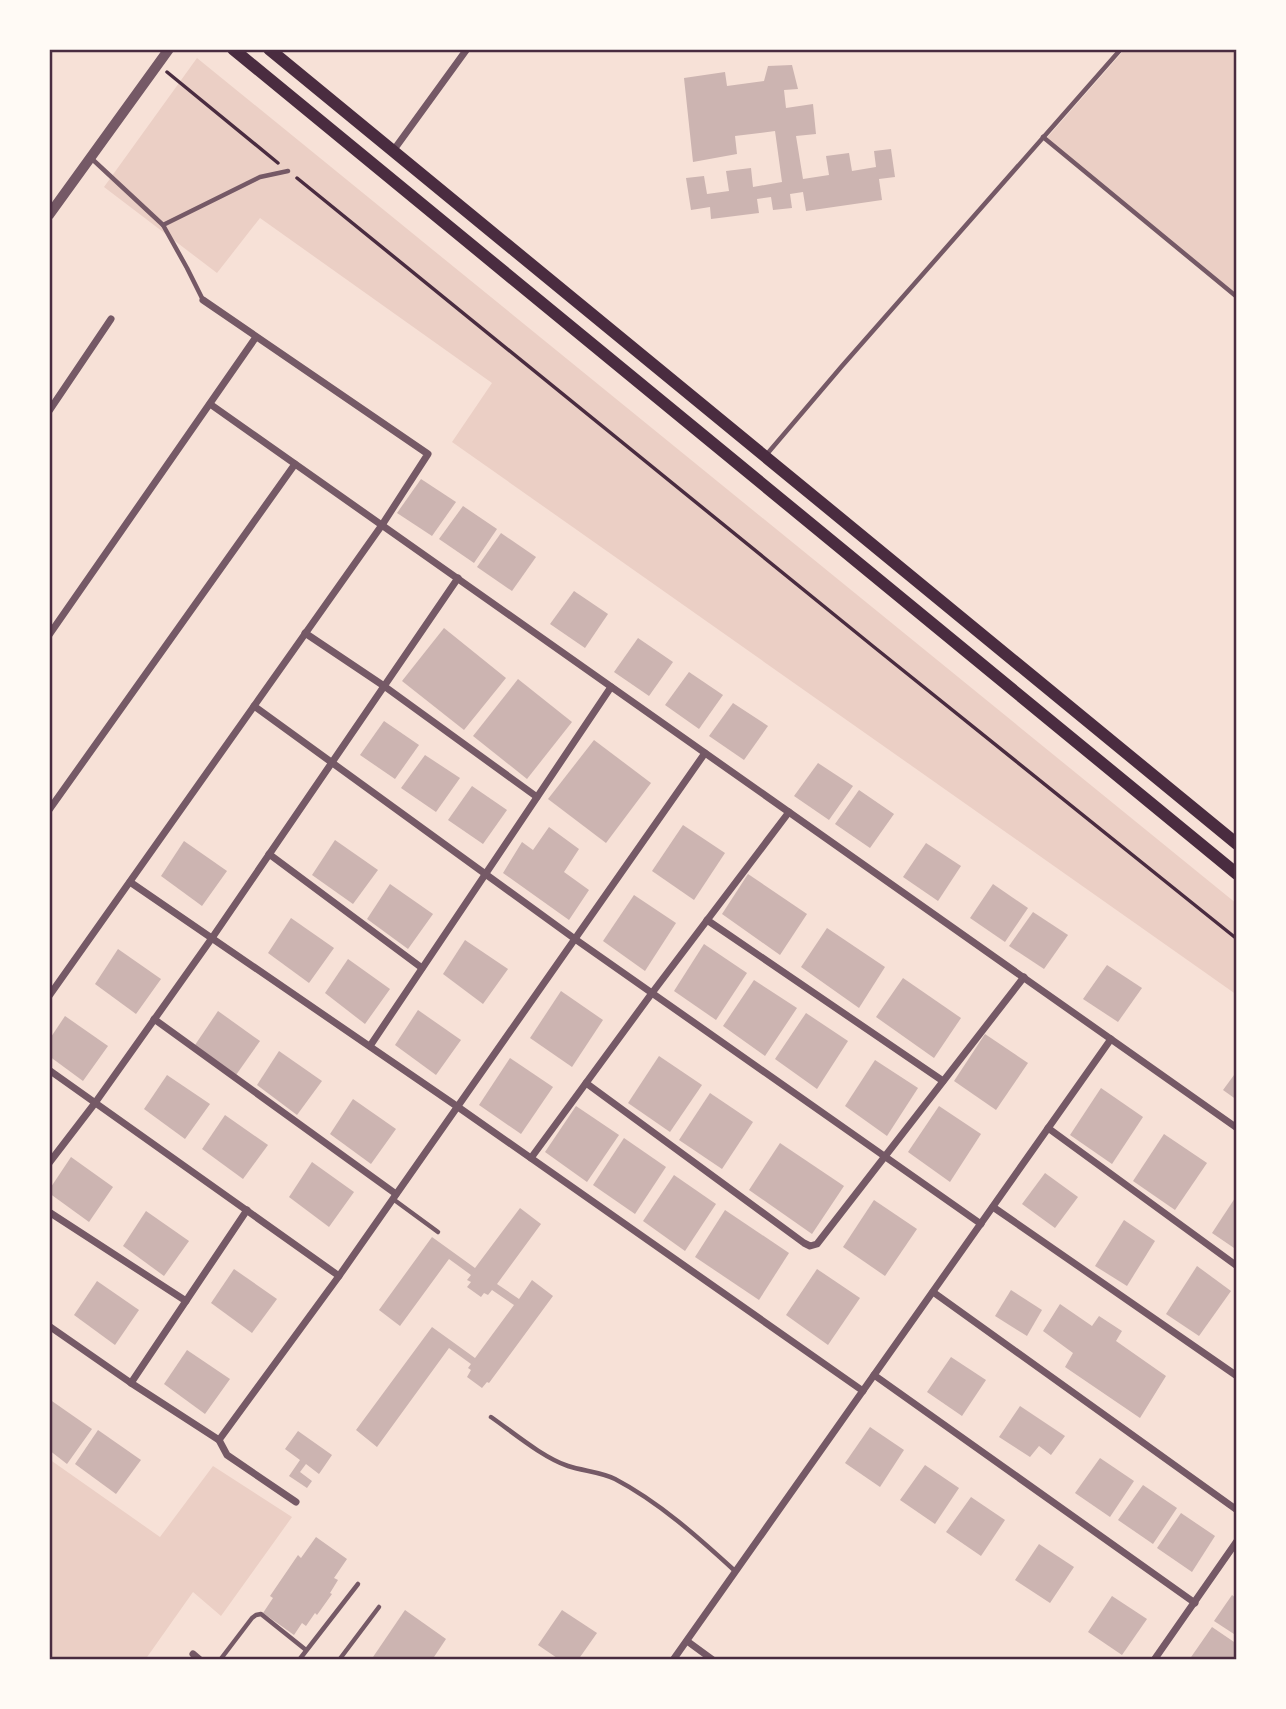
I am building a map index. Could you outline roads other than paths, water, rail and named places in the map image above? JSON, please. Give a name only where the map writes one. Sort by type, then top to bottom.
[{"type":"main road","points":[[233,49],[1237,874]]},
{"type":"main road","points":[[270,49],[1237,844]]},
{"type":"street","points":[[49,215],[169,49]]},
{"type":"street","points":[[393,151],[467,49]]},
{"type":"street","points":[[49,996],[382,525],[428,454],[203,300]]},
{"type":"street","points":[[49,411],[111,319]]},
{"type":"street","points":[[49,635],[256,337]]},
{"type":"street","points":[[210,404],[1237,1128]]},
{"type":"street","points":[[49,810],[295,464]]},
{"type":"street","points":[[49,1163],[212,938],[458,578]]},
{"type":"street","points":[[305,633],[384,685],[537,797]]},
{"type":"street","points":[[370,1046],[611,687]]},
{"type":"street","points":[[254,706],[575,939],[981,1224]]},
{"type":"street","points":[[219,1440],[395,1197],[705,753]]},
{"type":"street","points":[[531,1158],[789,812]]},
{"type":"street","points":[[269,854],[422,968]]},
{"type":"street","points":[[130,882],[458,1107],[863,1391]]},
{"type":"street","points":[[707,920],[943,1081]]},
{"type":"street","points":[[586,1083],[810,1246],[817,1244],[1024,977]]},
{"type":"street","points":[[154,1019],[395,1197]]},
{"type":"street","points":[[673,1660],[1111,1039]]},
{"type":"street","points":[[49,1070],[339,1276]]},
{"type":"street","points":[[1048,1128],[1237,1266]]},
{"type":"street","points":[[993,1207],[1237,1376]]},
{"type":"street","points":[[131,1383],[247,1210]]},
{"type":"street","points":[[49,1212],[186,1301]]},
{"type":"street","points":[[933,1292],[1237,1510]]},
{"type":"street","points":[[49,1326],[219,1440],[227,1455],[296,1502]]},
{"type":"street","points":[[874,1375],[1195,1603]]},
{"type":"street","points":[[1154,1660],[1237,1541]]},
{"type":"street","points":[[687,1641],[713,1660]]},
{"type":"street","points":[[193,1654],[200,1660]]},
{"type":"lane","points":[[765,456],[1121,49]]},
{"type":"lane","points":[[1043,137],[1237,297]]},
{"type":"lane","points":[[91,157],[163,225],[203,300]]},
{"type":"lane","points":[[163,225],[260,177],[288,171]]},
{"type":"lane","points":[[395,1197],[438,1232]]},
{"type":"lane","points":[[491,1417],[543,1453],[566,1465],[613,1478],[641,1495],[736,1571]]},
{"type":"lane","points":[[299,1660],[358,1584]]},
{"type":"lane","points":[[339,1660],[379,1607]]},
{"type":"lane","points":[[220,1660],[256,1615],[261,1614],[306,1650]]}]
